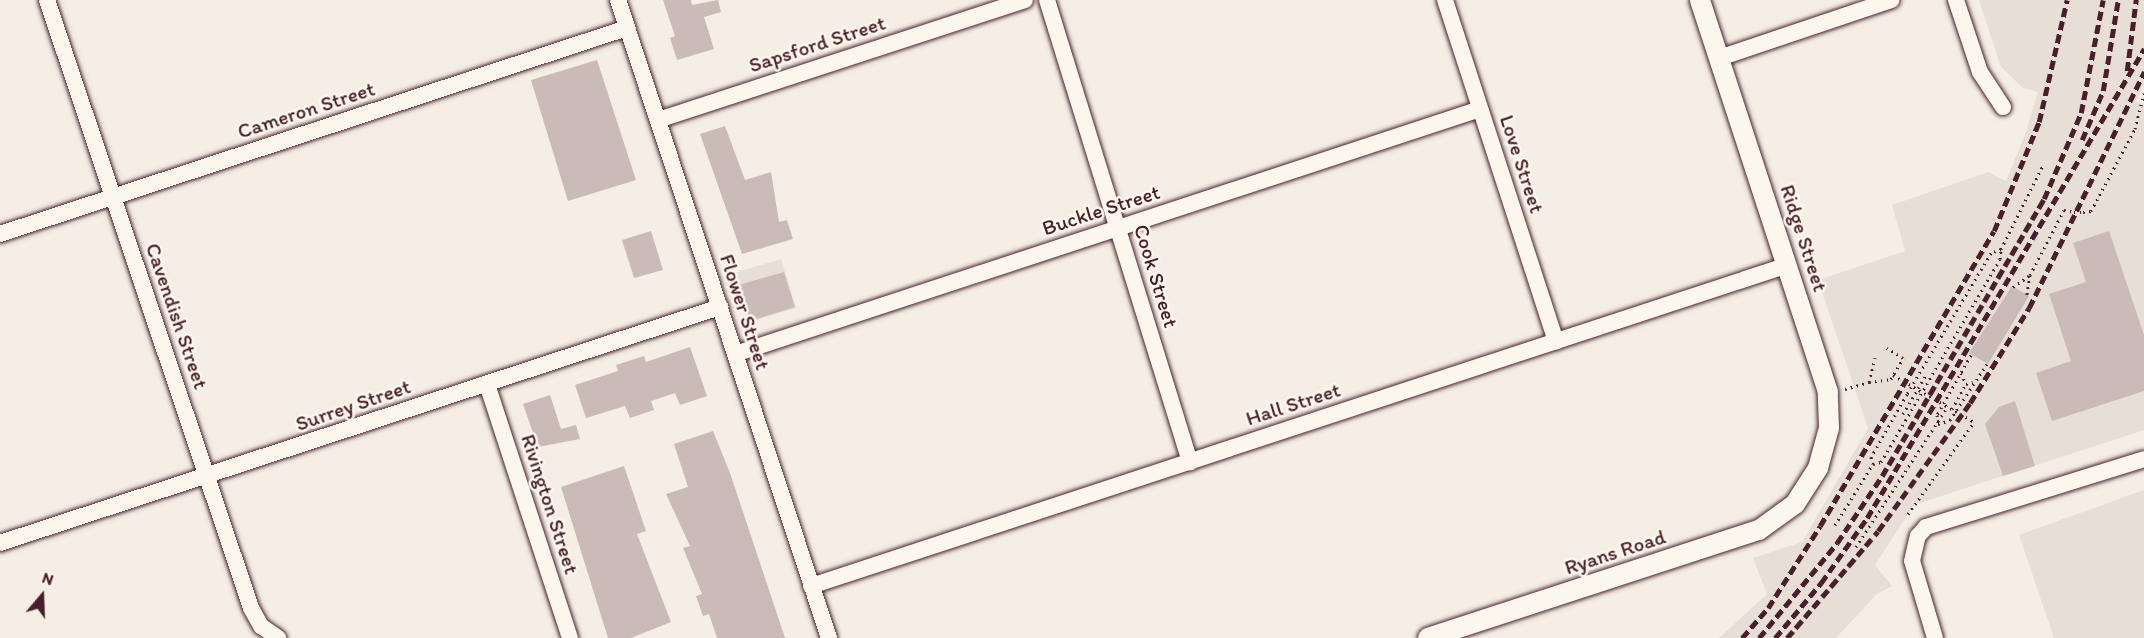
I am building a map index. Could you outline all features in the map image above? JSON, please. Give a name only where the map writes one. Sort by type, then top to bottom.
[{"type":"street","name":"Cavendish Street","points":[[47,0],[254,613],[261,626],[278,638]]},
{"type":"street","name":"Flower Street","points":[[618,0],[829,638]]},
{"type":"street","name":"Sapsford Street","points":[[658,120],[1025,0]]},
{"type":"street","name":"Cook Street","points":[[1047,0],[1190,462]]},
{"type":"street","name":"Love Street","points":[[1445,0],[1556,341]]},
{"type":"street","name":"Ridge Street","points":[[1700,0],[1788,265],[1830,405],[1824,453],[1805,492]]},
{"type":"street","points":[[1719,58],[1891,0]]},
{"type":"street","points":[[1956,0],[1980,72],[2003,107]]},
{"type":"street","name":"Cameron Street","points":[[0,234],[627,28]]},
{"type":"street","name":"Buckle Street","points":[[735,354],[1480,109]]},
{"type":"street","name":"Hall Street","points":[[811,586],[1788,265]]},
{"type":"street","name":"Surrey Street","points":[[0,543],[720,307]]},
{"type":"street","name":"Rivington Street","points":[[487,384],[570,638]]},
{"type":"street","points":[[1935,638],[1912,561],[1915,542],[1926,527],[2144,459]]},
{"type":"street","name":"Ryans Road","points":[[1428,638],[1742,537],[1773,523],[1805,492]]},
{"type":"path","points":[[2027,295],[2030,275],[2064,210],[2091,211],[2135,129],[2144,93]]},
{"type":"path","points":[[1835,525],[1873,464],[1881,462],[2000,259],[2001,249],[2042,167]]},
{"type":"path","points":[[1873,464],[1871,457],[1991,253],[2001,249]]},
{"type":"path","points":[[2013,287],[2030,275]]},
{"type":"path","points":[[1887,348],[1903,358],[1892,377]]},
{"type":"path","points":[[1938,424],[1937,415],[1971,355]]},
{"type":"path","points":[[1869,382],[1875,358]]},
{"type":"path","points":[[1938,424],[1950,420],[1987,364]]},
{"type":"path","points":[[1923,368],[1926,375]]},
{"type":"path","points":[[1961,373],[1966,384]]},
{"type":"path","points":[[1926,375],[1933,374]]},
{"type":"path","points":[[1904,422],[1903,414],[1926,375]]},
{"type":"path","points":[[1845,389],[1892,377],[1918,389],[1974,422],[1907,513]]},
{"type":"path","points":[[1856,547],[1944,414],[1966,384],[1974,381]]},
{"type":"path","points":[[1896,416],[1903,414]]},
{"type":"shaded area","points":[[1979,0],[2144,0],[2144,84],[2135,102],[2144,104],[2144,430],[1914,505],[1875,565],[1892,586],[1877,594],[1836,638],[1719,638],[1767,594],[1753,558],[1802,542],[1868,428],[1818,280],[1905,251],[1892,205],[1988,172],[2006,181],[2025,135],[2038,92],[2023,88],[2001,67]]},
{"type":"shaded area","points":[[781,259],[796,308],[750,322],[734,273]]},
{"type":"shaded area","points":[[2144,490],[2144,638],[2054,638],[2019,535]]},
{"type":"building","points":[[663,0],[691,0],[692,5],[718,0],[721,12],[704,17],[714,49],[677,60],[670,38],[675,36]]},
{"type":"building","points":[[597,60],[636,180],[568,201],[531,80]]},
{"type":"building","points":[[725,126],[745,180],[771,172],[779,222],[787,220],[793,239],[742,254],[700,134]]},
{"type":"building","points":[[651,231],[663,270],[634,278],[622,240]]},
{"type":"building","points":[[2109,231],[2144,335],[2144,391],[2052,421],[2036,373],[2071,361],[2049,294],[2086,282],[2073,243]]},
{"type":"building","points":[[784,272],[795,307],[750,321],[738,285]]},
{"type":"building","points":[[2012,286],[2029,296],[1988,364],[1969,353]]},
{"type":"building","points":[[690,347],[707,396],[680,405],[675,393],[651,401],[654,410],[630,418],[625,406],[586,418],[575,385],[618,371],[616,365],[644,356],[646,362]]},
{"type":"building","points":[[550,395],[561,429],[576,425],[580,439],[538,447],[523,404]]},
{"type":"building","points":[[2015,401],[2035,466],[2003,476],[1985,424],[1999,407]]},
{"type":"building","points":[[713,431],[730,473],[785,638],[717,638],[709,614],[703,616],[696,596],[702,594],[683,548],[690,546],[666,494],[688,487],[674,444]]},
{"type":"building","points":[[624,466],[646,531],[637,534],[671,622],[631,638],[608,638],[561,487]]},
{"type":"railway","points":[[1742,638],[1768,608],[1820,526],[1994,231],[2039,122],[2067,0]]},
{"type":"railway","points":[[1759,638],[1837,543],[1882,476],[2044,199],[2081,113],[2103,0]]},
{"type":"railway","points":[[2082,140],[2103,91],[2118,0]]},
{"type":"railway","points":[[2127,71],[2136,0]]},
{"type":"railway","points":[[1775,638],[1821,583],[1867,518],[2144,49]]},
{"type":"railway","points":[[1787,638],[1878,531],[1970,403],[2029,308],[2144,72]]}]
